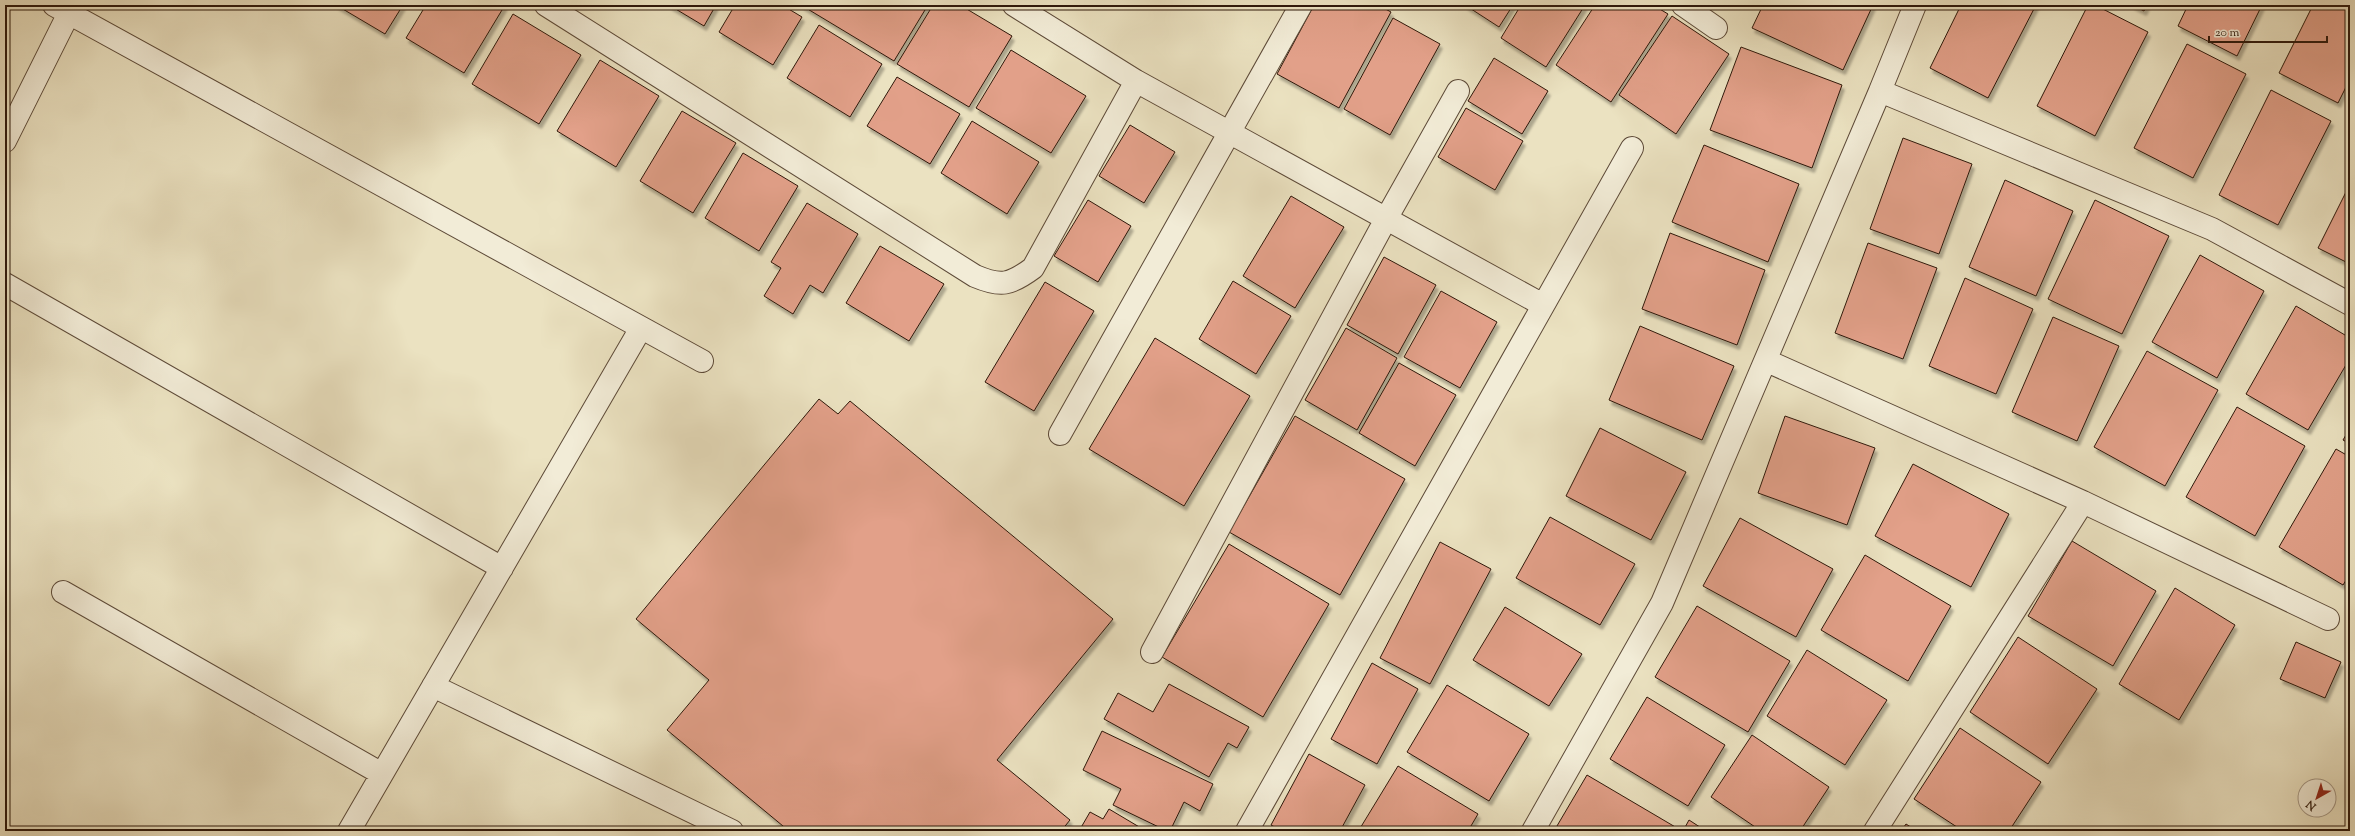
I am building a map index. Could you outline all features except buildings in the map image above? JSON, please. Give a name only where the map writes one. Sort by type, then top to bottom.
[{"type":"street","points":[[546,5],[975,276],[994,284],[1017,280],[1033,268],[1136,80]]},
{"type":"street","points":[[1014,5],[1136,80],[1543,305]]},
{"type":"street","points":[[1060,434],[1301,5]]},
{"type":"street","points":[[1683,5],[1716,28]]},
{"type":"street","points":[[1533,831],[1662,603],[1767,361],[1915,5]]},
{"type":"street","points":[[5,141],[61,9],[702,361]]},
{"type":"street","points":[[1152,652],[1386,219],[1458,91]]},
{"type":"street","points":[[1880,91],[2212,229],[2350,304]]},
{"type":"street","points":[[1247,831],[1632,148]]},
{"type":"street","points":[[5,284],[502,568]]},
{"type":"street","points":[[349,831],[641,328]]},
{"type":"street","points":[[1767,361],[2083,502],[2328,619]]},
{"type":"street","points":[[1875,831],[2083,502]]},
{"type":"street","points":[[63,592],[382,774]]},
{"type":"street","points":[[434,686],[732,831]]}]
